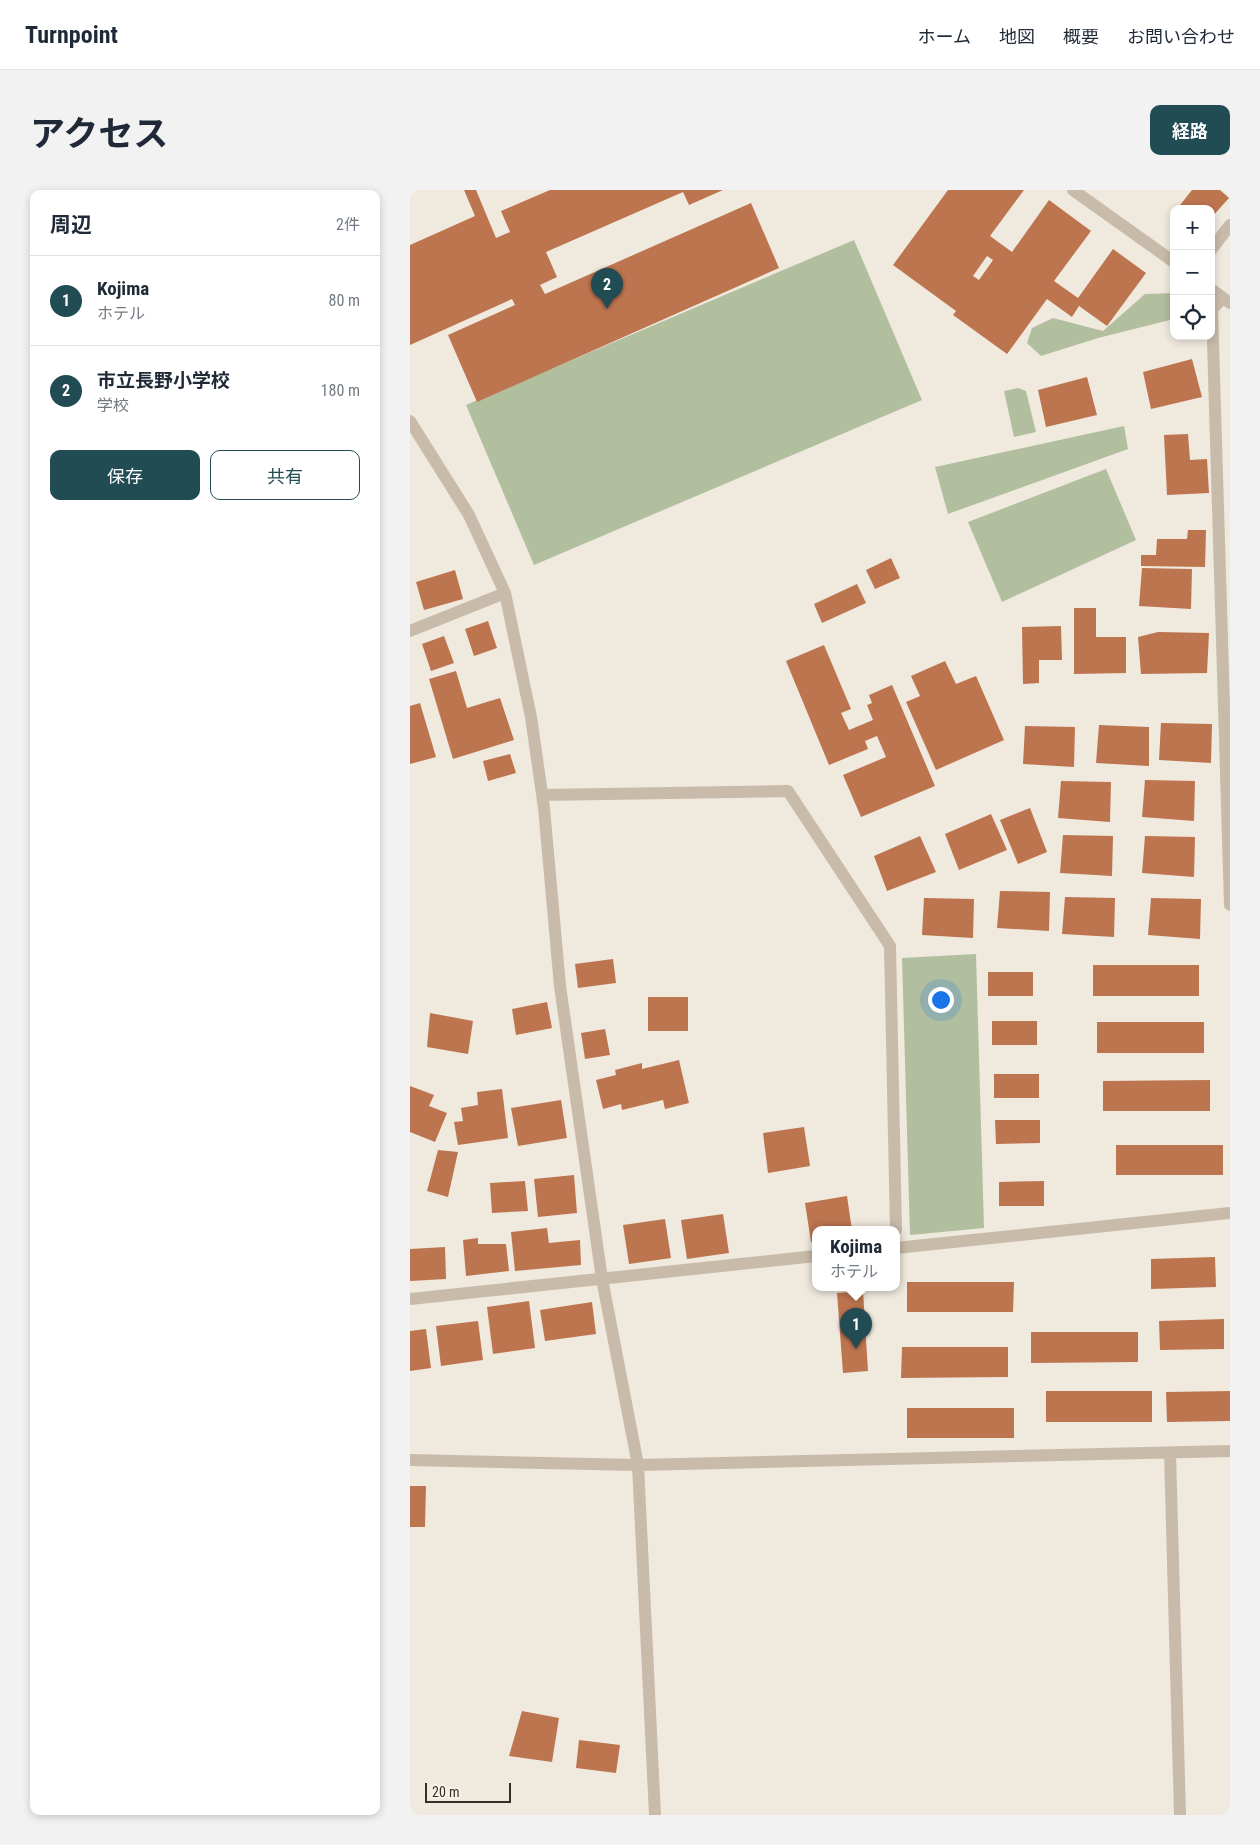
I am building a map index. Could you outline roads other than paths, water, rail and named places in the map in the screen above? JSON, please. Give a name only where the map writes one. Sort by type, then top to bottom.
[{"type":"street","points":[[1073,190],[1170,259]]},
{"type":"street","points":[[1215,245],[1230,225]]},
{"type":"street","points":[[1215,292],[1227,300],[1212,310],[1230,905]]},
{"type":"street","points":[[410,421],[469,515],[505,593],[531,717],[542,795],[560,986],[602,1279],[638,1466],[655,1815]]},
{"type":"street","points":[[410,631],[505,593]]},
{"type":"street","points":[[542,795],[668,791],[788,791],[890,946],[896,1226]]},
{"type":"street","points":[[900,1248],[1230,1213]]},
{"type":"street","points":[[410,1299],[812,1256]]},
{"type":"street","points":[[410,1460],[638,1466],[1230,1451]]},
{"type":"street","points":[[1170,1453],[1180,1815]]},
{"type":"place","name":"市立長野小学校","points":[[607,309]]},
{"type":"place","name":"Kojima","points":[[856,1349]]}]
